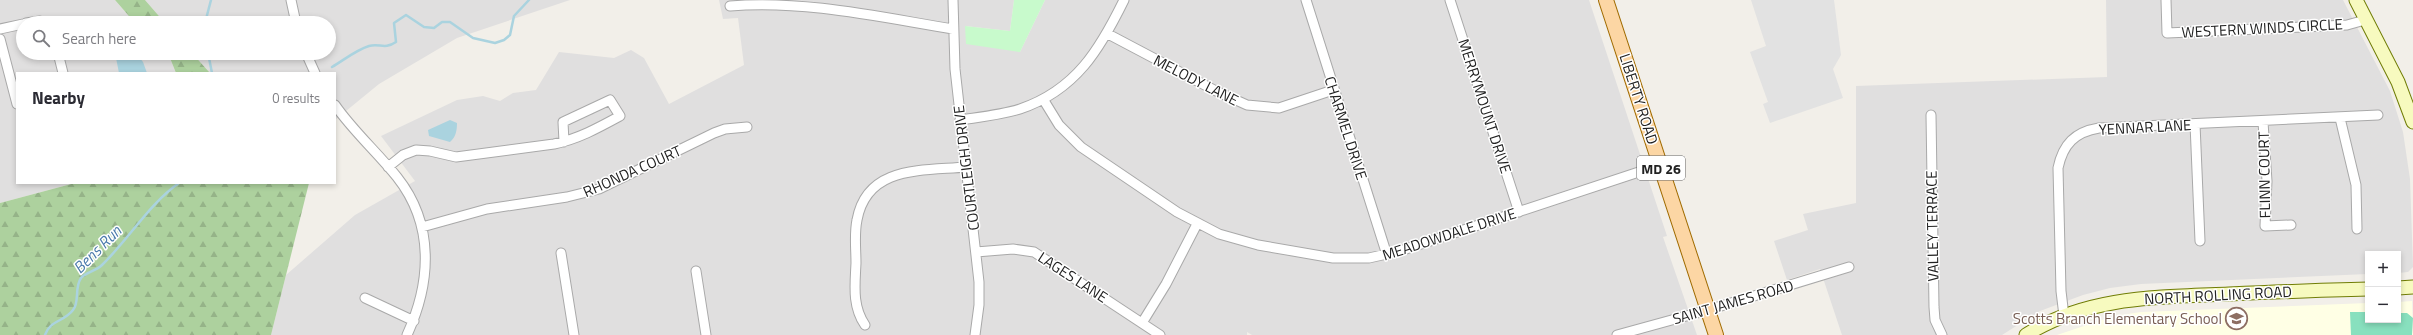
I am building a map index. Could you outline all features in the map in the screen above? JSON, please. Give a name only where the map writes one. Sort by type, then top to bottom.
[{"type":"main road","name":"LIBERTY ROAD","points":[[1606,0],[1716,335]]},
{"type":"street","points":[[291,0],[294,16]]},
{"type":"street","name":"COURTLEIGH DRIVE","points":[[953,0],[953,29],[960,120],[976,252],[980,306],[975,335]]},
{"type":"street","points":[[960,120],[1019,109],[1043,99],[1074,76],[1088,63],[1108,34],[1124,0]]},
{"type":"street","name":"CHARMEL DRIVE","points":[[1306,0],[1387,255]]},
{"type":"street","name":"MERRYMOUNT DRIVE","points":[[1450,0],[1519,212]]},
{"type":"street","name":"WESTERN WINDS CIRCLE","points":[[2166,0],[2167,33],[2347,25],[2365,20]]},
{"type":"street","points":[[2356,0],[2398,82],[2413,122]]},
{"type":"street","points":[[730,6],[768,2],[820,8],[953,29]]},
{"type":"street","points":[[0,30],[16,25]]},
{"type":"street","name":"MELODY LANE","points":[[1108,34],[1216,92],[1247,105],[1280,108],[1334,90]]},
{"type":"street","points":[[0,39],[16,100]]},
{"type":"street","points":[[60,60],[63,72]]},
{"type":"street","points":[[310,60],[316,72]]},
{"type":"street","name":"MEADOWDALE DRIVE","points":[[1043,99],[1059,125],[1081,147],[1197,224],[1241,241],[1333,258],[1352,260],[1387,255],[1660,165]]},
{"type":"street","points":[[388,167],[403,155],[416,150],[430,150],[456,157],[564,142],[582,137],[620,116],[610,100],[563,122],[564,142]]},
{"type":"street","points":[[336,106],[388,167],[408,193],[422,227],[426,254],[426,277],[422,299],[407,335]]},
{"type":"street","name":"VALLEY TERRACE","points":[[1931,115],[1933,292],[1935,320],[1942,335]]},
{"type":"street","name":"YENNAR LANE","points":[[2064,316],[2061,291],[2058,168],[2061,155],[2072,138],[2088,129],[2263,122],[2378,115]]},
{"type":"street","points":[[2340,118],[2356,185],[2357,230]]},
{"type":"street","name":"FLINN COURT","points":[[2263,122],[2267,182],[2265,226],[2291,225]]},
{"type":"street","points":[[2194,124],[2200,241]]},
{"type":"street","name":"RHONDA COURT","points":[[422,227],[487,209],[584,194],[613,182],[714,133],[725,129],[747,127]]},
{"type":"street","points":[[865,325],[859,316],[855,296],[856,222],[865,197],[874,186],[893,175],[966,167]]},
{"type":"street","points":[[1142,323],[1166,284],[1197,224]]},
{"type":"street","name":"LAGES LANE","points":[[976,252],[1013,249],[1034,252],[1160,335]]},
{"type":"street","points":[[561,253],[574,335]]},
{"type":"street","name":"SAINT JAMES ROAD","points":[[1617,335],[1708,310],[1849,267]]},
{"type":"street","points":[[696,271],[706,335]]},
{"type":"street","points":[[2401,288],[2413,287]]},
{"type":"street","name":"NORTH ROLLING ROAD","points":[[2026,335],[2064,316],[2086,308],[2139,298],[2365,289]]},
{"type":"street","points":[[364,298],[414,321]]},
{"type":"shaded area","points":[[0,0],[115,0],[129,16],[16,16],[16,60],[171,60],[176,72],[16,72],[16,184],[71,184],[0,203]]},
{"type":"shaded area","points":[[145,0],[570,0],[457,38],[379,84],[336,119],[336,72],[209,72],[198,60],[336,60],[336,16],[159,16]]},
{"type":"shaded area","points":[[719,0],[1014,0],[1010,31],[965,26],[1020,52],[1045,0],[1589,0],[1667,236],[1663,237],[1697,335],[1252,335],[1247,332],[1247,335],[271,335],[286,275],[355,215],[415,181],[381,136],[457,100],[483,96],[500,101],[513,93],[536,90],[559,52],[614,58],[631,50],[644,58],[669,104],[744,65],[738,18],[723,19]]},
{"type":"shaded area","points":[[1751,0],[1834,0],[1841,55],[1833,69],[1843,98],[1770,123],[1763,104],[1768,102],[1750,52],[1766,46]]},
{"type":"shaded area","points":[[2106,0],[2343,0],[2390,91],[2403,132],[2410,179],[2413,267],[2408,272],[2401,273],[2401,251],[2365,251],[2365,274],[2141,284],[2110,288],[2083,295],[2040,311],[2002,335],[1842,335],[1820,269],[1787,280],[1774,241],[1808,230],[1803,214],[1856,203],[1856,86],[2107,77]]},
{"type":"shaded area","name":"Scotts Branch Elementary School","points":[[2412,301],[2413,335],[2057,335],[2114,316],[2141,312],[2365,303],[2365,323],[2401,323],[2401,302]]},
{"type":"green space","points":[[115,0],[145,0],[159,16],[129,16]]},
{"type":"green space","points":[[1014,0],[1045,0],[1020,52],[966,44],[965,26],[1010,31]]},
{"type":"green space","points":[[171,60],[198,60],[209,72],[176,72]]},
{"type":"green space","points":[[71,184],[309,184],[271,335],[0,335],[0,203]]},
{"type":"green space","points":[[2350,312],[2365,312],[2365,323],[2401,323],[2401,313],[2407,313],[2413,318],[2412,335],[2351,335]]},
{"type":"water","points":[[116,60],[141,60],[147,72],[119,72]]},
{"type":"water","points":[[450,120],[457,123],[457,128],[454,138],[450,142],[429,136],[428,130]]},
{"type":"waterway","name":"Bens Run","points":[[207,16],[211,0]]},
{"type":"waterway","points":[[332,67],[369,46],[388,46],[396,42],[394,23],[406,15],[424,27],[434,28],[442,22],[450,22],[473,38],[495,43],[504,40],[510,35],[514,16],[529,0]]},
{"type":"waterway","name":"Bens Run","points":[[209,60],[212,72]]},
{"type":"waterway","name":"Bens Run","points":[[45,335],[50,326],[66,317],[75,307],[78,286],[81,278],[102,265],[158,201],[178,184]]},
{"type":"place","name":"Scotts Branch Elementary School","points":[[2237,318]]}]
